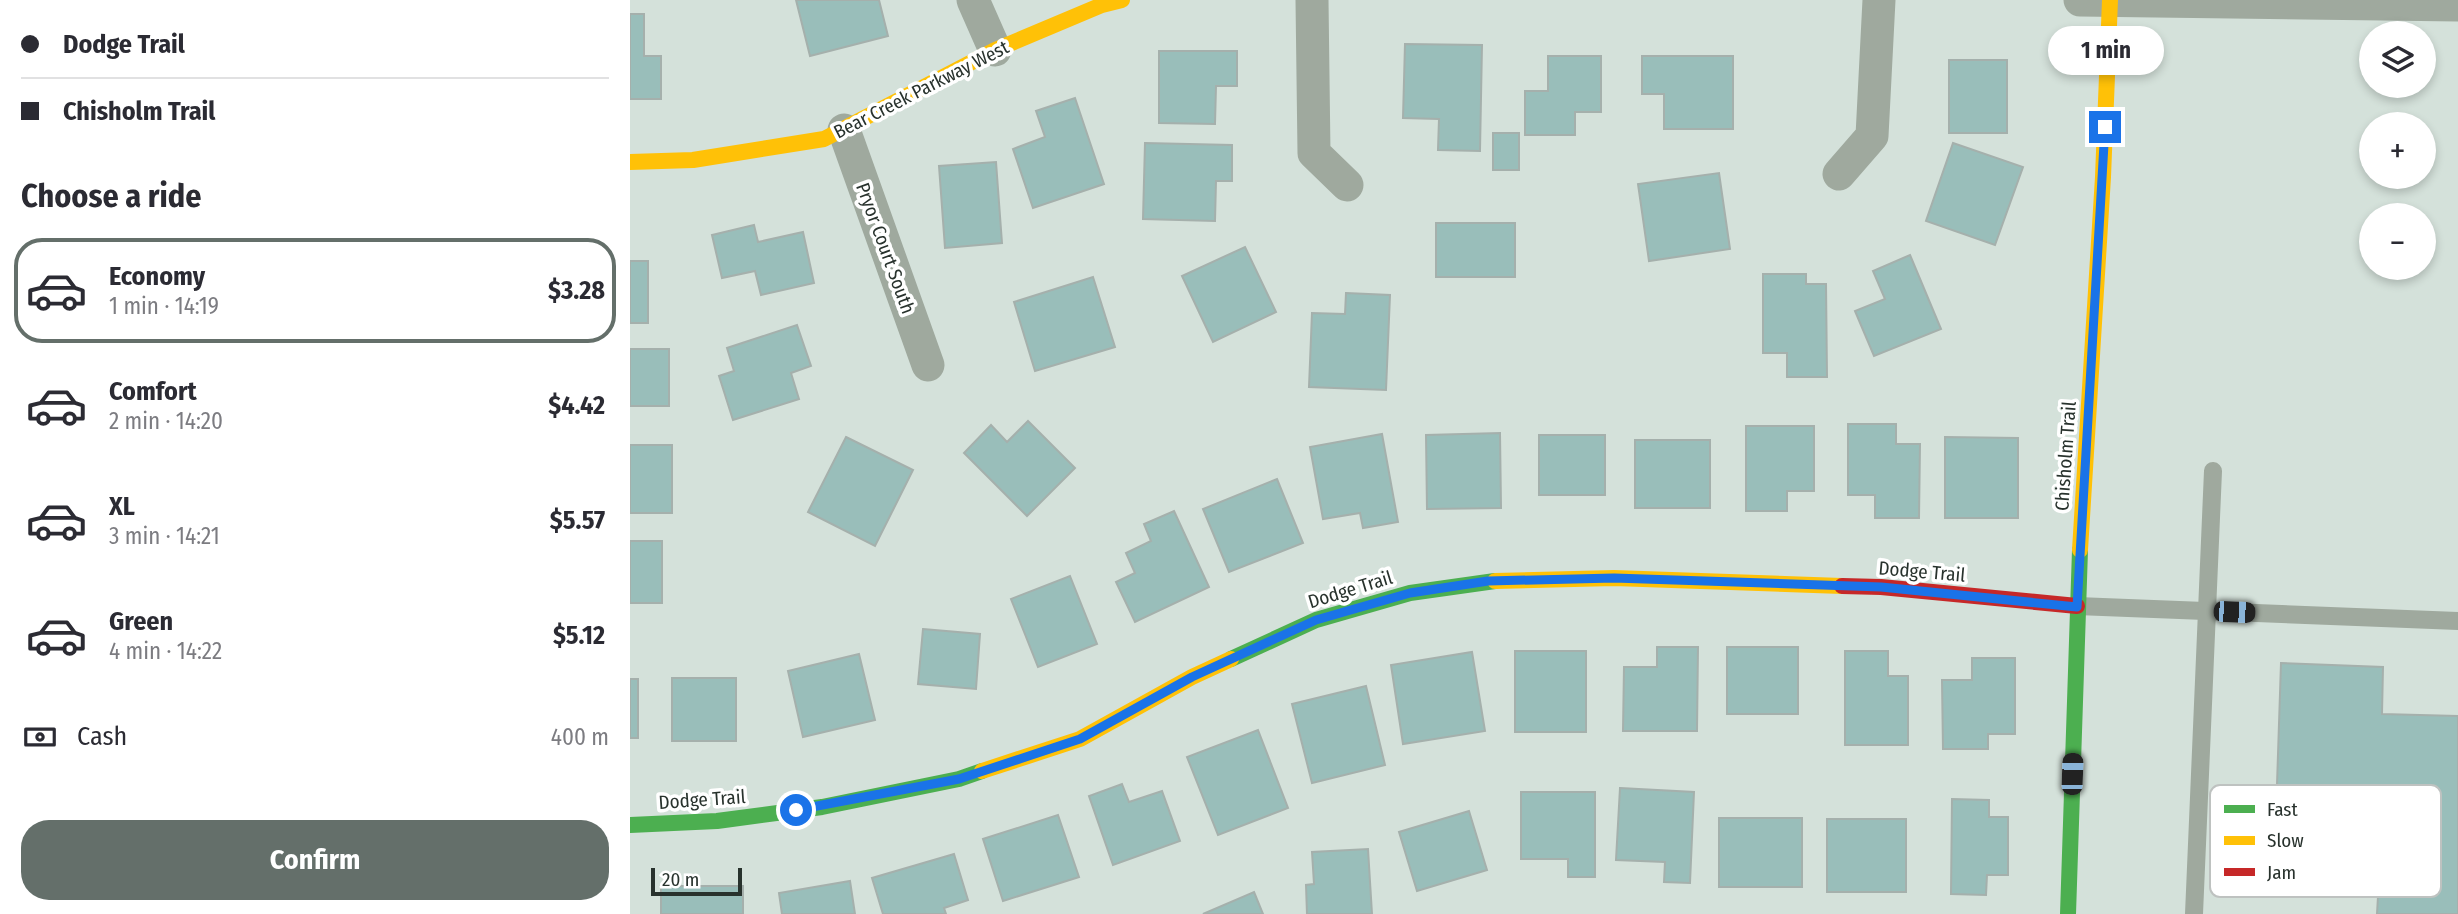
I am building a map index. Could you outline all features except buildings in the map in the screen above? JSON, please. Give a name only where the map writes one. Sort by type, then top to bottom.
[{"type":"street","points":[[973,0],[995,50]]},
{"type":"street","name":"Bear Creek Parkway West","points":[[630,162],[693,160],[824,138],[995,50],[1102,5],[1122,0]]},
{"type":"street","points":[[1312,0],[1314,153],[1347,185]]},
{"type":"street","points":[[1839,174],[1872,136],[1879,0]]},
{"type":"street","points":[[2100,0],[2458,5]]},
{"type":"street","name":"Chisholm Trail","points":[[2068,914],[2077,607],[2103,177],[2100,0]]},
{"type":"street","name":"Pryor Court South","points":[[844,130],[928,365]]},
{"type":"street","name":"Dodge Trail","points":[[630,825],[730,820],[822,807],[959,779],[1080,739],[1192,677],[1316,620],[1410,593],[1488,581],[1614,578],[1881,587],[2077,607]]},
{"type":"lane","points":[[2194,914],[2213,471]]},
{"type":"lane","points":[[2077,607],[2458,621]]},
{"type":"traffic: fast","points":[[2068,914],[2080,550]]},
{"type":"traffic: fast","points":[[1231,659],[1316,620],[1410,593],[1495,581]]},
{"type":"traffic: fast","points":[[630,825],[717,821],[822,807],[959,779],[982,771]]},
{"type":"traffic: slow","points":[[630,162],[693,160],[824,139],[995,50],[1102,5],[1122,0]]},
{"type":"traffic: slow","points":[[2080,550],[2103,177],[2110,0]]},
{"type":"traffic: slow","points":[[1495,581],[1614,578],[1842,586]]},
{"type":"traffic: slow","points":[[982,771],[1080,739],[1192,677],[1231,659]]},
{"type":"traffic: jam","points":[[1842,586],[1881,587],[2077,606]]},
{"type":"route","points":[[796,810],[959,779],[1080,739],[1192,677],[1316,620],[1410,593],[1488,581],[1614,578],[1881,587],[2077,607],[2105,127]]}]
